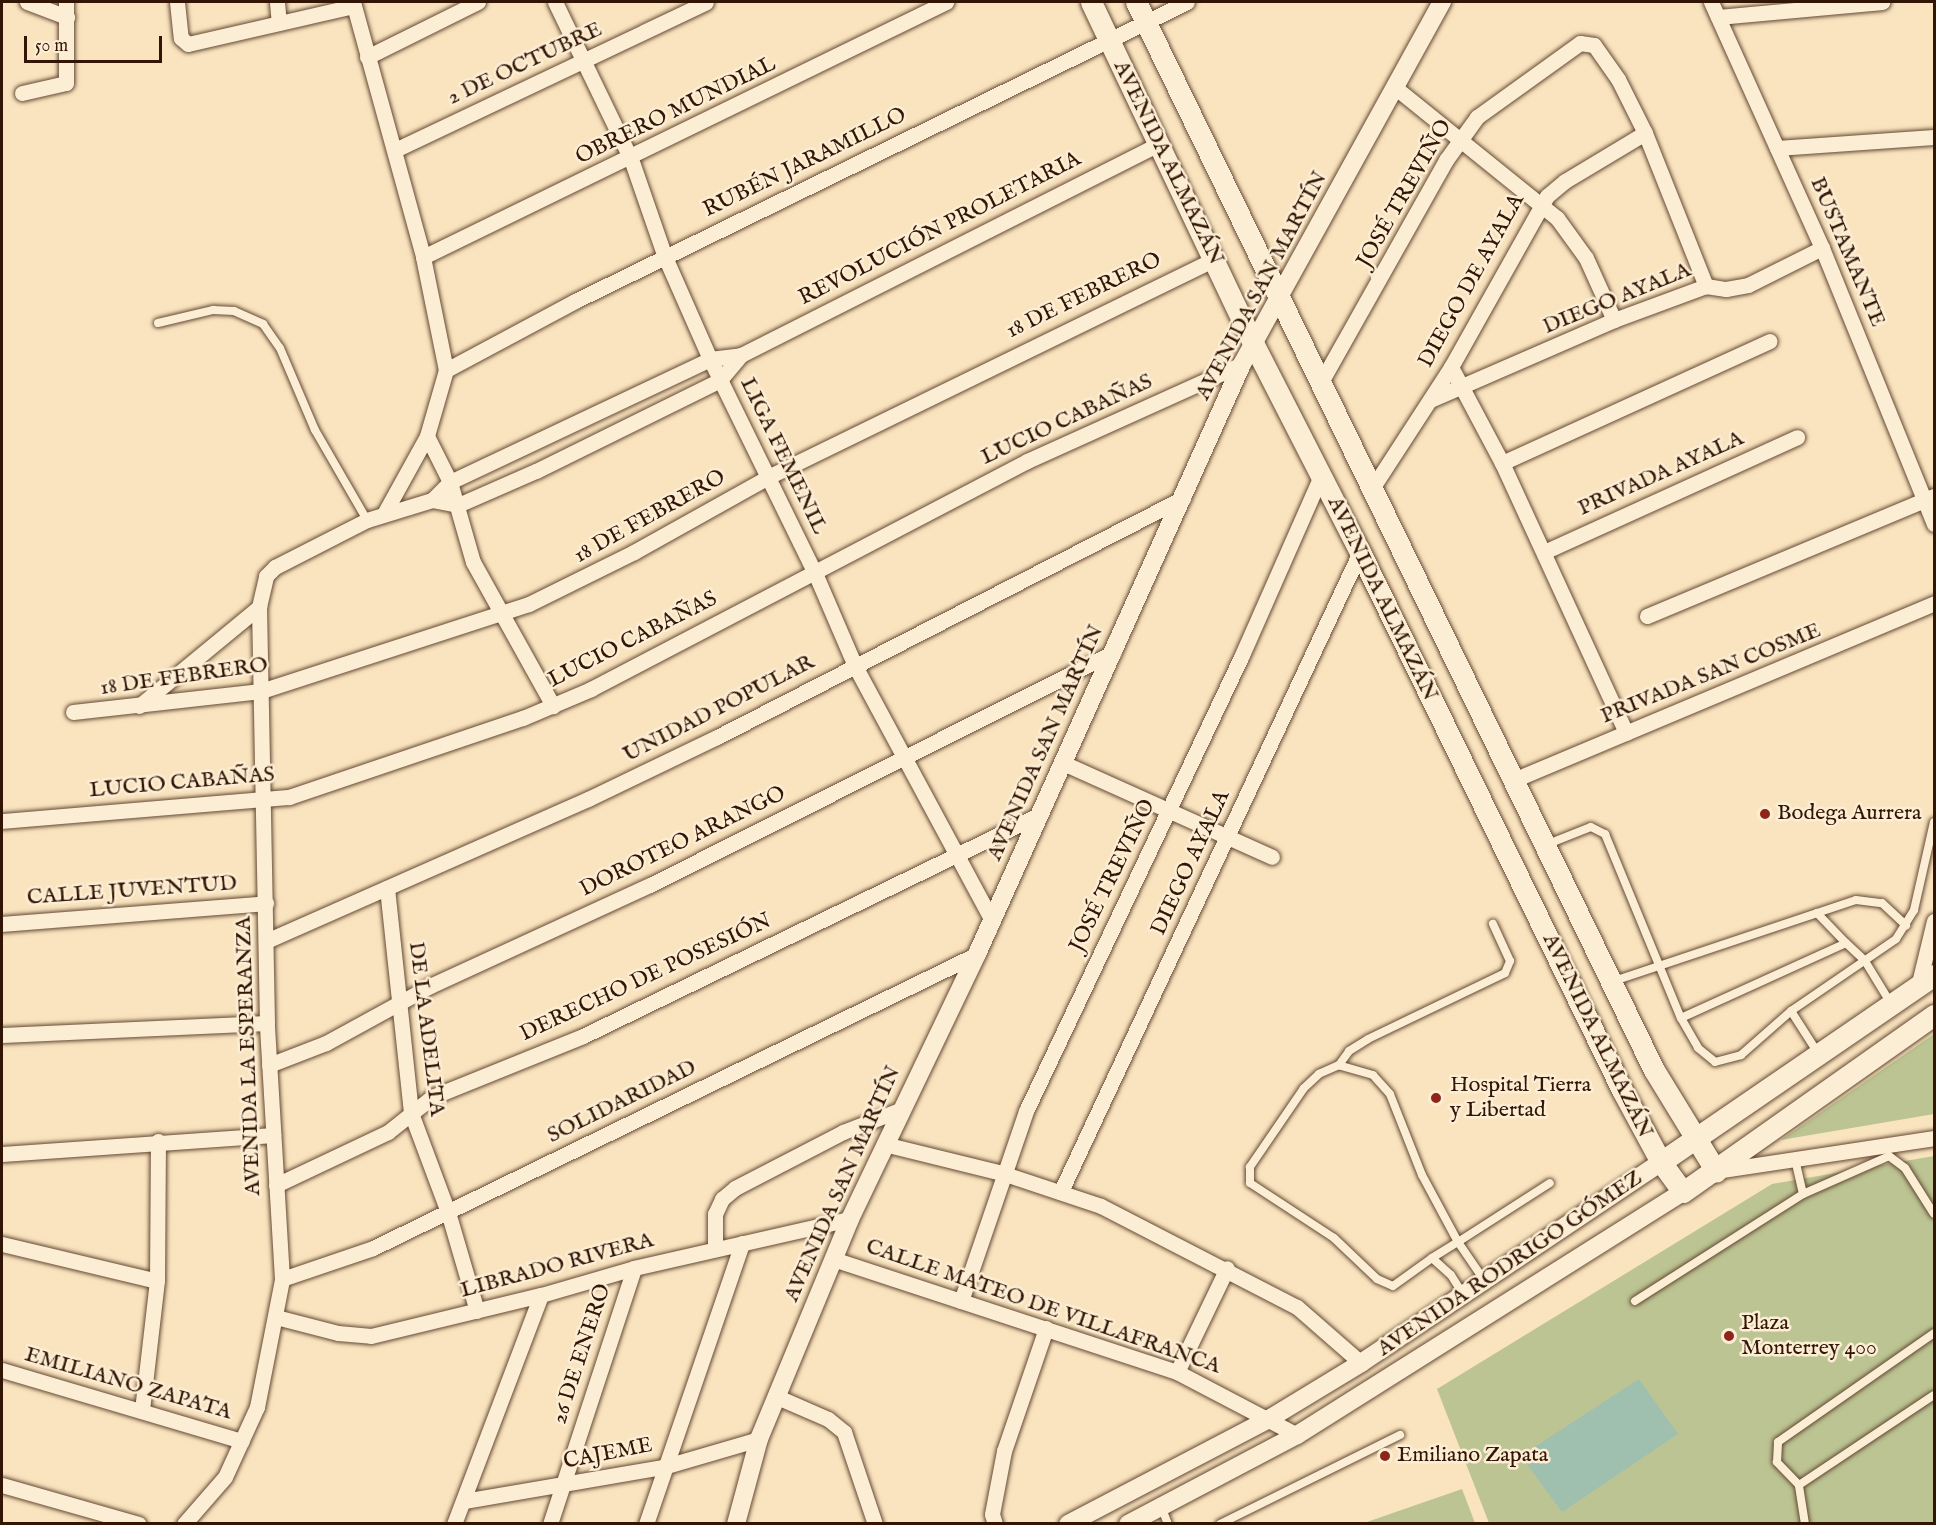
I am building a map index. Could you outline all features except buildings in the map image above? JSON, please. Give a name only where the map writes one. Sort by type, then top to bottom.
[{"type":"main road","name":"AVENIDA ALMAZÁN","points":[[1091,2],[1254,345],[1360,552],[1622,1090],[1661,1162],[1683,1192]]},
{"type":"main road","name":"AVENIDA ALMAZÁN","points":[[1141,11],[1516,779],[1611,982],[1694,1140],[1716,1171]]},
{"type":"main road","name":"AVENIDA RODRIGO GÓMEZ","points":[[1661,1162],[1926,981]]},
{"type":"main road","name":"AVENIDA RODRIGO GÓMEZ","points":[[1683,1192],[1935,1015]]},
{"type":"street","points":[[27,2],[67,17]]},
{"type":"street","points":[[22,93],[66,83],[66,2]]},
{"type":"street","points":[[177,2],[183,42],[279,23],[353,4],[423,258],[446,370],[427,436],[385,512]]},
{"type":"street","points":[[277,2],[279,23]]},
{"type":"street","points":[[367,57],[478,2]]},
{"type":"street","name":"LIGA FEMENIL","points":[[555,2],[631,159],[664,257],[710,359],[815,573],[855,666],[992,920]]},
{"type":"street","name":"2 DE OCTUBRE","points":[[395,150],[706,2]]},
{"type":"street","name":"OBRERO MUNDIAL","points":[[423,258],[631,159],[946,2]]},
{"type":"street","name":"RUBÉN JARAMILLO","points":[[446,370],[664,257],[1108,38],[1141,11],[1187,2]]},
{"type":"street","name":"AVENIDA SAN MARTÍN","points":[[736,1524],[759,1439],[836,1260],[850,1219],[977,954],[1242,364],[1397,89],[1442,2]]},
{"type":"street","name":"BUSTAMANTE","points":[[1711,2],[1930,497],[1935,524]]},
{"type":"street","points":[[1718,17],[1882,2]]},
{"type":"street","name":"JOSÉ TREVIÑO","points":[[1321,382],[1461,140],[1477,117],[1496,102],[1569,47],[1590,42],[1603,55],[1645,133]]},
{"type":"street","points":[[1397,89],[1539,206],[1557,218],[1586,258],[1614,320]]},
{"type":"street","points":[[1645,133],[1706,286]]},
{"type":"street","name":"DIEGO DE AYALA","points":[[1374,487],[1451,367],[1539,206],[1564,181],[1645,133]]},
{"type":"street","points":[[1777,148],[1935,137]]},
{"type":"street","name":"REVOLUCIÓN PROLETARIA","points":[[432,500],[450,482],[710,359],[741,355],[1159,144]]},
{"type":"street","name":"DIEGO AYALA","points":[[1430,400],[1463,388],[1614,320],[1706,286],[1726,289],[1748,285],[1822,249]]},
{"type":"street","name":"18 DE FEBRERO","points":[[73,712],[261,691],[503,615],[567,588],[768,477],[1215,259]]},
{"type":"street","points":[[1502,463],[1770,341]]},
{"type":"street","name":"REVOLUCIÓN PROLETARIA","points":[[458,505],[720,380],[741,355]]},
{"type":"street","name":"LUCIO CABAÑAS","points":[[2,821],[263,800],[310,791],[553,706],[815,573],[1027,461],[1242,364]]},
{"type":"street","points":[[1451,367],[1502,463],[1626,733]]},
{"type":"street","points":[[427,436],[450,482],[473,562],[553,706]]},
{"type":"street","name":"PRIVADA AYALA","points":[[1544,552],[1797,437]]},
{"type":"street","name":"JOSÉ TREVIÑO","points":[[961,1301],[1002,1173],[1031,1101],[1169,810],[1321,476]]},
{"type":"street","points":[[1647,616],[1930,497]]},
{"type":"street","name":"UNIDAD POPULAR","points":[[266,941],[588,799],[855,666],[1183,498]]},
{"type":"street","points":[[367,519],[432,500],[458,505]]},
{"type":"street","name":"AVENIDA LA ESPERANZA","points":[[184,1524],[225,1477],[257,1407],[282,1280],[267,1023],[259,607],[261,587],[275,567],[367,519]]},
{"type":"street","name":"DIEGO AYALA","points":[[1061,1191],[1360,552]]},
{"type":"street","name":"PRIVADA SAN COSME","points":[[1516,779],[1928,606]]},
{"type":"street","points":[[139,706],[259,607]]},
{"type":"street","name":"DOROTEO ARANGO","points":[[269,1065],[326,1043],[398,1002],[904,760],[1114,652]]},
{"type":"street","points":[[1063,763],[1272,857]]},
{"type":"street","name":"DERECHO DE POSESIÓN","points":[[276,1185],[388,1132],[432,1097],[584,1036],[954,853],[1039,815]]},
{"type":"street","name":"DE LA ADELITA","points":[[387,888],[411,1113],[448,1212],[477,1311]]},
{"type":"street","name":"CALLE JUVENTUD","points":[[2,924],[266,903]]},
{"type":"street","points":[[1926,981],[1935,921]]},
{"type":"street","name":"SOLIDARIDAD","points":[[282,1280],[373,1248],[977,954]]},
{"type":"street","points":[[2,1035],[267,1023]]},
{"type":"street","points":[[715,1249],[715,1214],[722,1199],[735,1188],[843,1132],[902,1108]]},
{"type":"street","points":[[2,1154],[158,1141],[273,1135]]},
{"type":"street","points":[[1716,1171],[1795,1159],[1893,1151],[1935,1138]]},
{"type":"street","points":[[142,1410],[157,1281],[158,1141]]},
{"type":"street","points":[[884,1144],[1002,1173],[1061,1191],[1136,1222],[1227,1268],[1297,1307],[1361,1363]]},
{"type":"street","name":"AVENIDA RODRIGO GÓMEZ","points":[[1068,1524],[1269,1419],[1361,1363],[1661,1162]]},
{"type":"street","name":"AVENIDA RODRIGO GÓMEZ","points":[[1129,1523],[1297,1435],[1683,1192]]},
{"type":"street","name":"LIBRADO RIVERA","points":[[276,1317],[338,1333],[371,1336],[541,1295],[634,1268],[850,1219]]},
{"type":"street","points":[[646,1524],[663,1467],[742,1243]]},
{"type":"street","points":[[2,1244],[157,1281]]},
{"type":"street","name":"CALLE MATEO DE VILLAFRANCA","points":[[836,1260],[1178,1372],[1297,1435]]},
{"type":"street","name":"26 DE ENERO","points":[[550,1524],[634,1268]]},
{"type":"street","points":[[1178,1372],[1227,1268]]},
{"type":"street","points":[[454,1524],[541,1295]]},
{"type":"street","points":[[995,1524],[993,1504],[1004,1451],[1046,1328]]},
{"type":"street","name":"EMILIANO ZAPATA","points":[[2,1370],[242,1441]]},
{"type":"street","points":[[776,1396],[828,1419],[844,1432],[875,1524]]},
{"type":"street","name":"CAJEME","points":[[464,1502],[663,1467],[759,1439]]},
{"type":"street","points":[[2,1485],[139,1524]]},
{"type":"lane","points":[[158,323],[213,309],[234,311],[263,324],[280,348],[315,430],[367,519]]},
{"type":"lane","points":[[1546,845],[1591,827],[1605,834],[1658,968],[1681,1018],[1698,1048],[1715,1062],[1741,1055],[1791,1011],[1896,939],[1914,910],[1935,822]]},
{"type":"lane","points":[[1611,982],[1856,900],[1882,903],[1906,925]]},
{"type":"lane","points":[[1817,913],[1865,960],[1892,1006]]},
{"type":"lane","points":[[1493,924],[1510,961],[1505,973],[1368,1039],[1349,1051],[1339,1065],[1319,1074],[1304,1088],[1250,1167],[1250,1183],[1334,1238],[1384,1284],[1393,1286],[1432,1258],[1550,1183]]},
{"type":"lane","points":[[1681,1018],[1846,943]]},
{"type":"lane","points":[[1791,1011],[1819,1055]]},
{"type":"lane","points":[[1339,1065],[1360,1069],[1385,1087],[1422,1175],[1458,1242],[1485,1281]]},
{"type":"lane","points":[[1635,1301],[1803,1194],[1893,1151],[1935,1214]]},
{"type":"lane","points":[[1795,1159],[1803,1194]]},
{"type":"lane","points":[[1432,1258],[1451,1275],[1464,1296]]},
{"type":"lane","points":[[1804,1524],[1799,1485],[1777,1462],[1775,1449],[1783,1436],[1935,1333]]},
{"type":"lane","points":[[1799,1485],[1935,1395]]},
{"type":"lane","points":[[1220,1524],[1400,1435]]},
{"type":"lane","points":[[1161,1506],[1168,1524]]},
{"type":"green space","points":[[1934,1034],[1934,1114],[1781,1140]]},
{"type":"green space","name":"Plaza Monterrey 400","points":[[1934,1156],[1934,1523],[1489,1523],[1437,1389],[1772,1184]]},
{"type":"green space","points":[[1462,1489],[1475,1523],[1364,1523]]},
{"type":"shaded area","points":[[1639,1379],[1678,1434],[1562,1512],[1521,1456]]},
{"type":"place","name":"Bodega Aurrera","points":[[1765,814]]},
{"type":"place","name":"Hospital Tierra y Libertad","points":[[1436,1098]]},
{"type":"place","name":"Plaza Monterrey 400","points":[[1729,1336]]},
{"type":"place","name":"Emiliano Zapata","points":[[1385,1456]]}]
